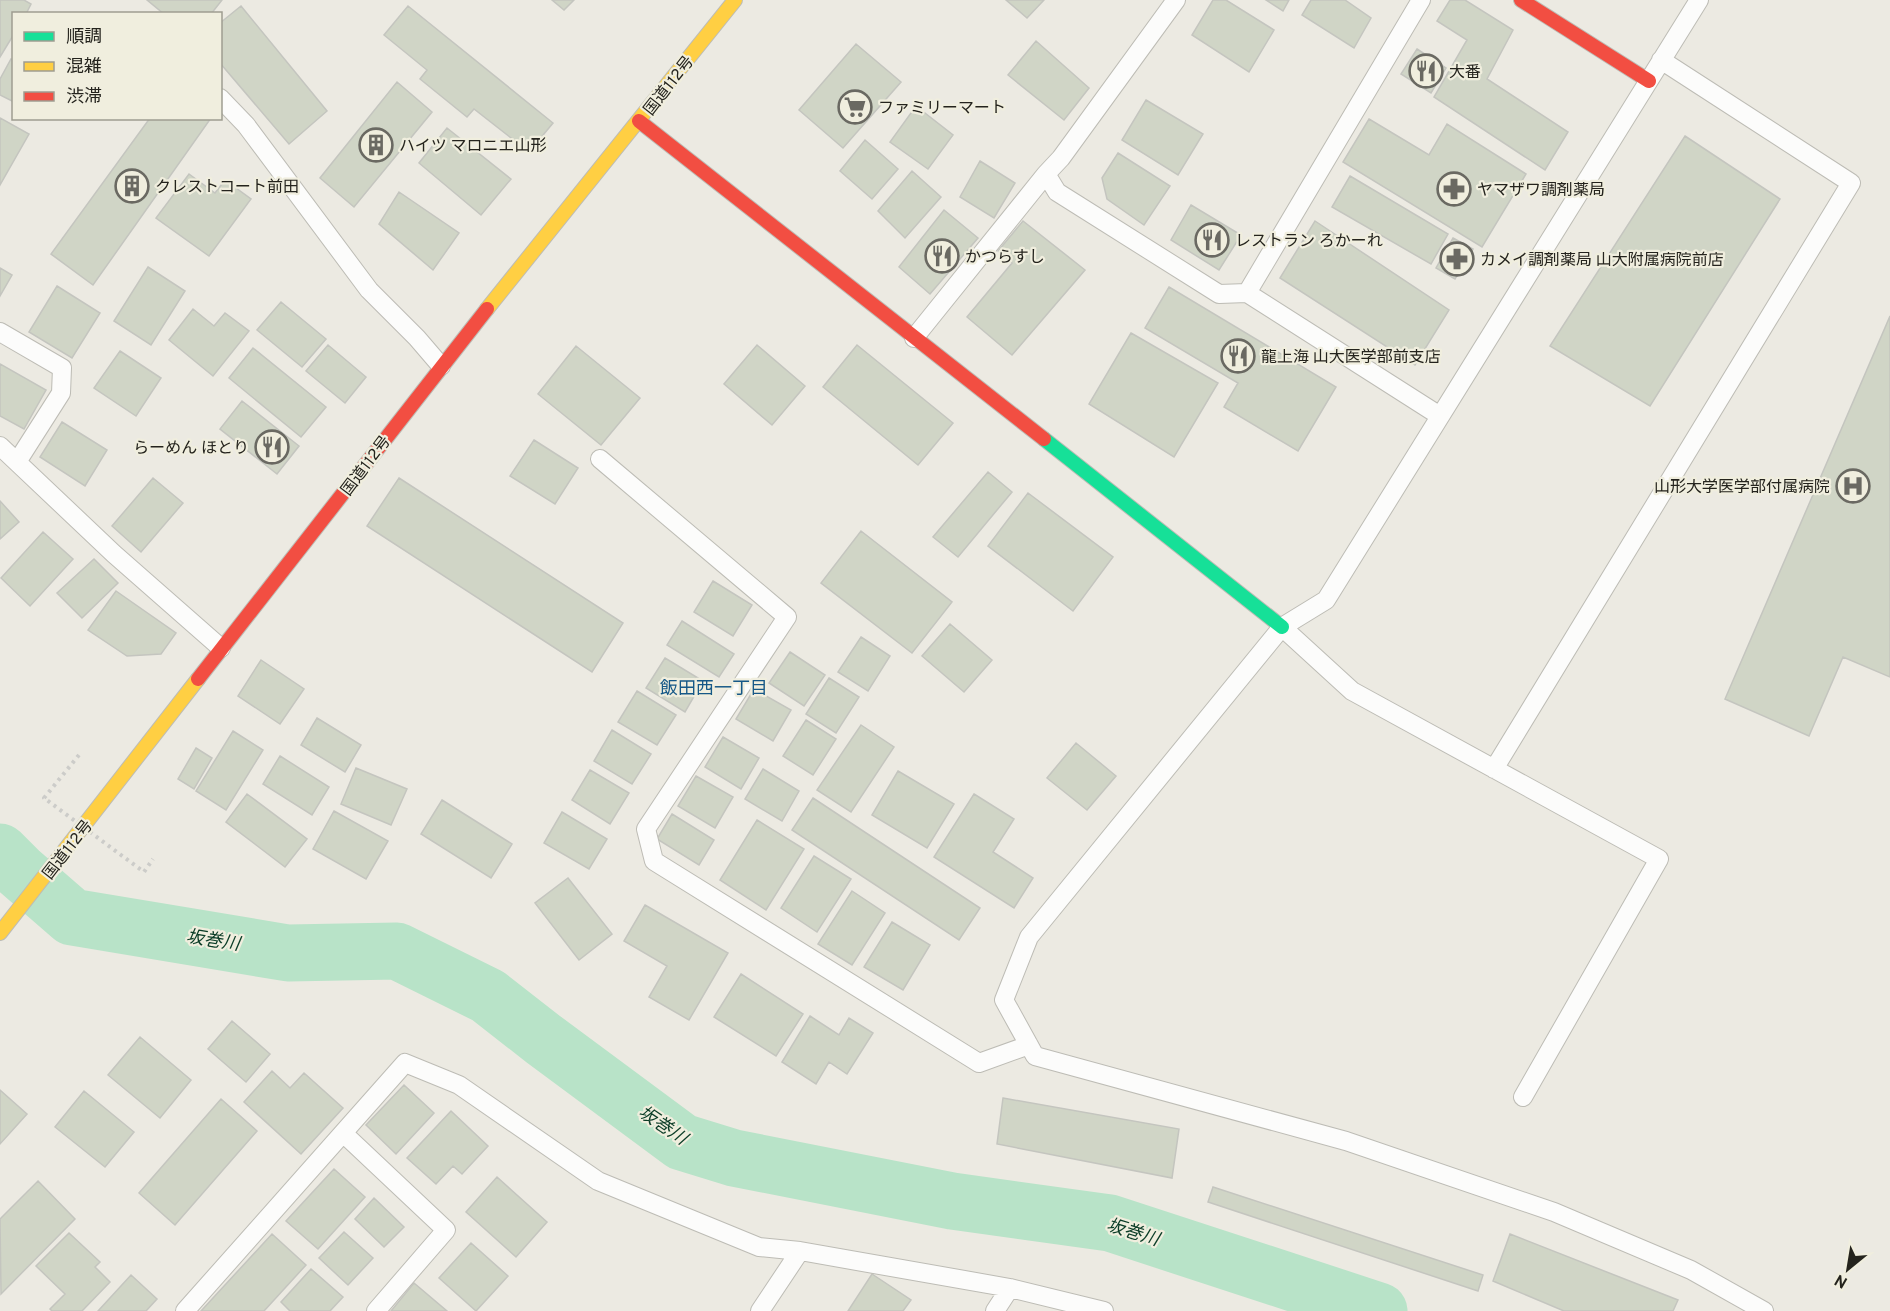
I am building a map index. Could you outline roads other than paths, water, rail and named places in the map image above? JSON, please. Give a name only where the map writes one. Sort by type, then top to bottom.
[{"type":"main road","name":"国道112号","points":[[0,933],[441,366],[735,0]]},
{"type":"main road","points":[[1521,0],[1649,81]]},
{"type":"main road","points":[[639,121],[1282,627]]},
{"type":"lane","points":[[914,338],[1061,158],[1176,0]]},
{"type":"lane","points":[[1247,293],[1421,0]]},
{"type":"lane","points":[[1699,0],[1326,600],[1282,627],[1029,937],[1004,1000],[1035,1056],[1346,1141],[1554,1212],[1691,1270],[1764,1311]]},
{"type":"lane","points":[[1494,769],[1851,183],[1660,60]]},
{"type":"lane","points":[[222,100],[246,125],[369,291],[417,338],[441,366]]},
{"type":"lane","points":[[1046,174],[1057,192],[1219,294],[1247,293],[1440,416]]},
{"type":"lane","points":[[0,332],[62,368],[61,393],[17,462]]},
{"type":"lane","points":[[0,447],[114,554],[221,648]]},
{"type":"lane","points":[[600,459],[787,617],[646,829],[654,861],[979,1063],[1029,1045]]},
{"type":"lane","points":[[1282,627],[1352,691],[1659,859],[1523,1097]]},
{"type":"lane","points":[[185,1311],[405,1063],[459,1085],[598,1181],[759,1248],[800,1251],[1010,1288],[1104,1311]]},
{"type":"lane","points":[[343,1132],[446,1230],[376,1311]]},
{"type":"lane","points":[[760,1311],[800,1251]]},
{"type":"lane","points":[[995,1311],[1010,1288]]},
{"type":"waterway","name":"坂巻川","points":[[0,852],[72,917],[288,953],[397,951],[488,996],[682,1142],[734,1158],[952,1201],[1110,1223],[1379,1311]]},
{"type":"place","name":"大番","points":[[1426,71]]},
{"type":"place","name":"ファミリーマート","points":[[855,107]]},
{"type":"place","name":"ハイツ マロニエ山形","points":[[376,145]]},
{"type":"place","name":"クレストコート前田","points":[[132,186]]},
{"type":"place","name":"ヤマザワ調剤薬局","points":[[1454,189]]},
{"type":"place","name":"レストラン ろかーれ","points":[[1212,240]]},
{"type":"place","name":"かつらすし","points":[[942,256]]},
{"type":"place","name":"カメイ調剤薬局 山大附属病院前店","points":[[1457,259]]},
{"type":"place","name":"龍上海 山大医学部前支店","points":[[1238,356]]},
{"type":"place","name":"らーめん ほとり","points":[[272,447]]},
{"type":"place","name":"山形大学医学部付属病院","points":[[1853,486]]},
{"type":"district","name":"飯田西一丁目","points":[[714,688]]}]
